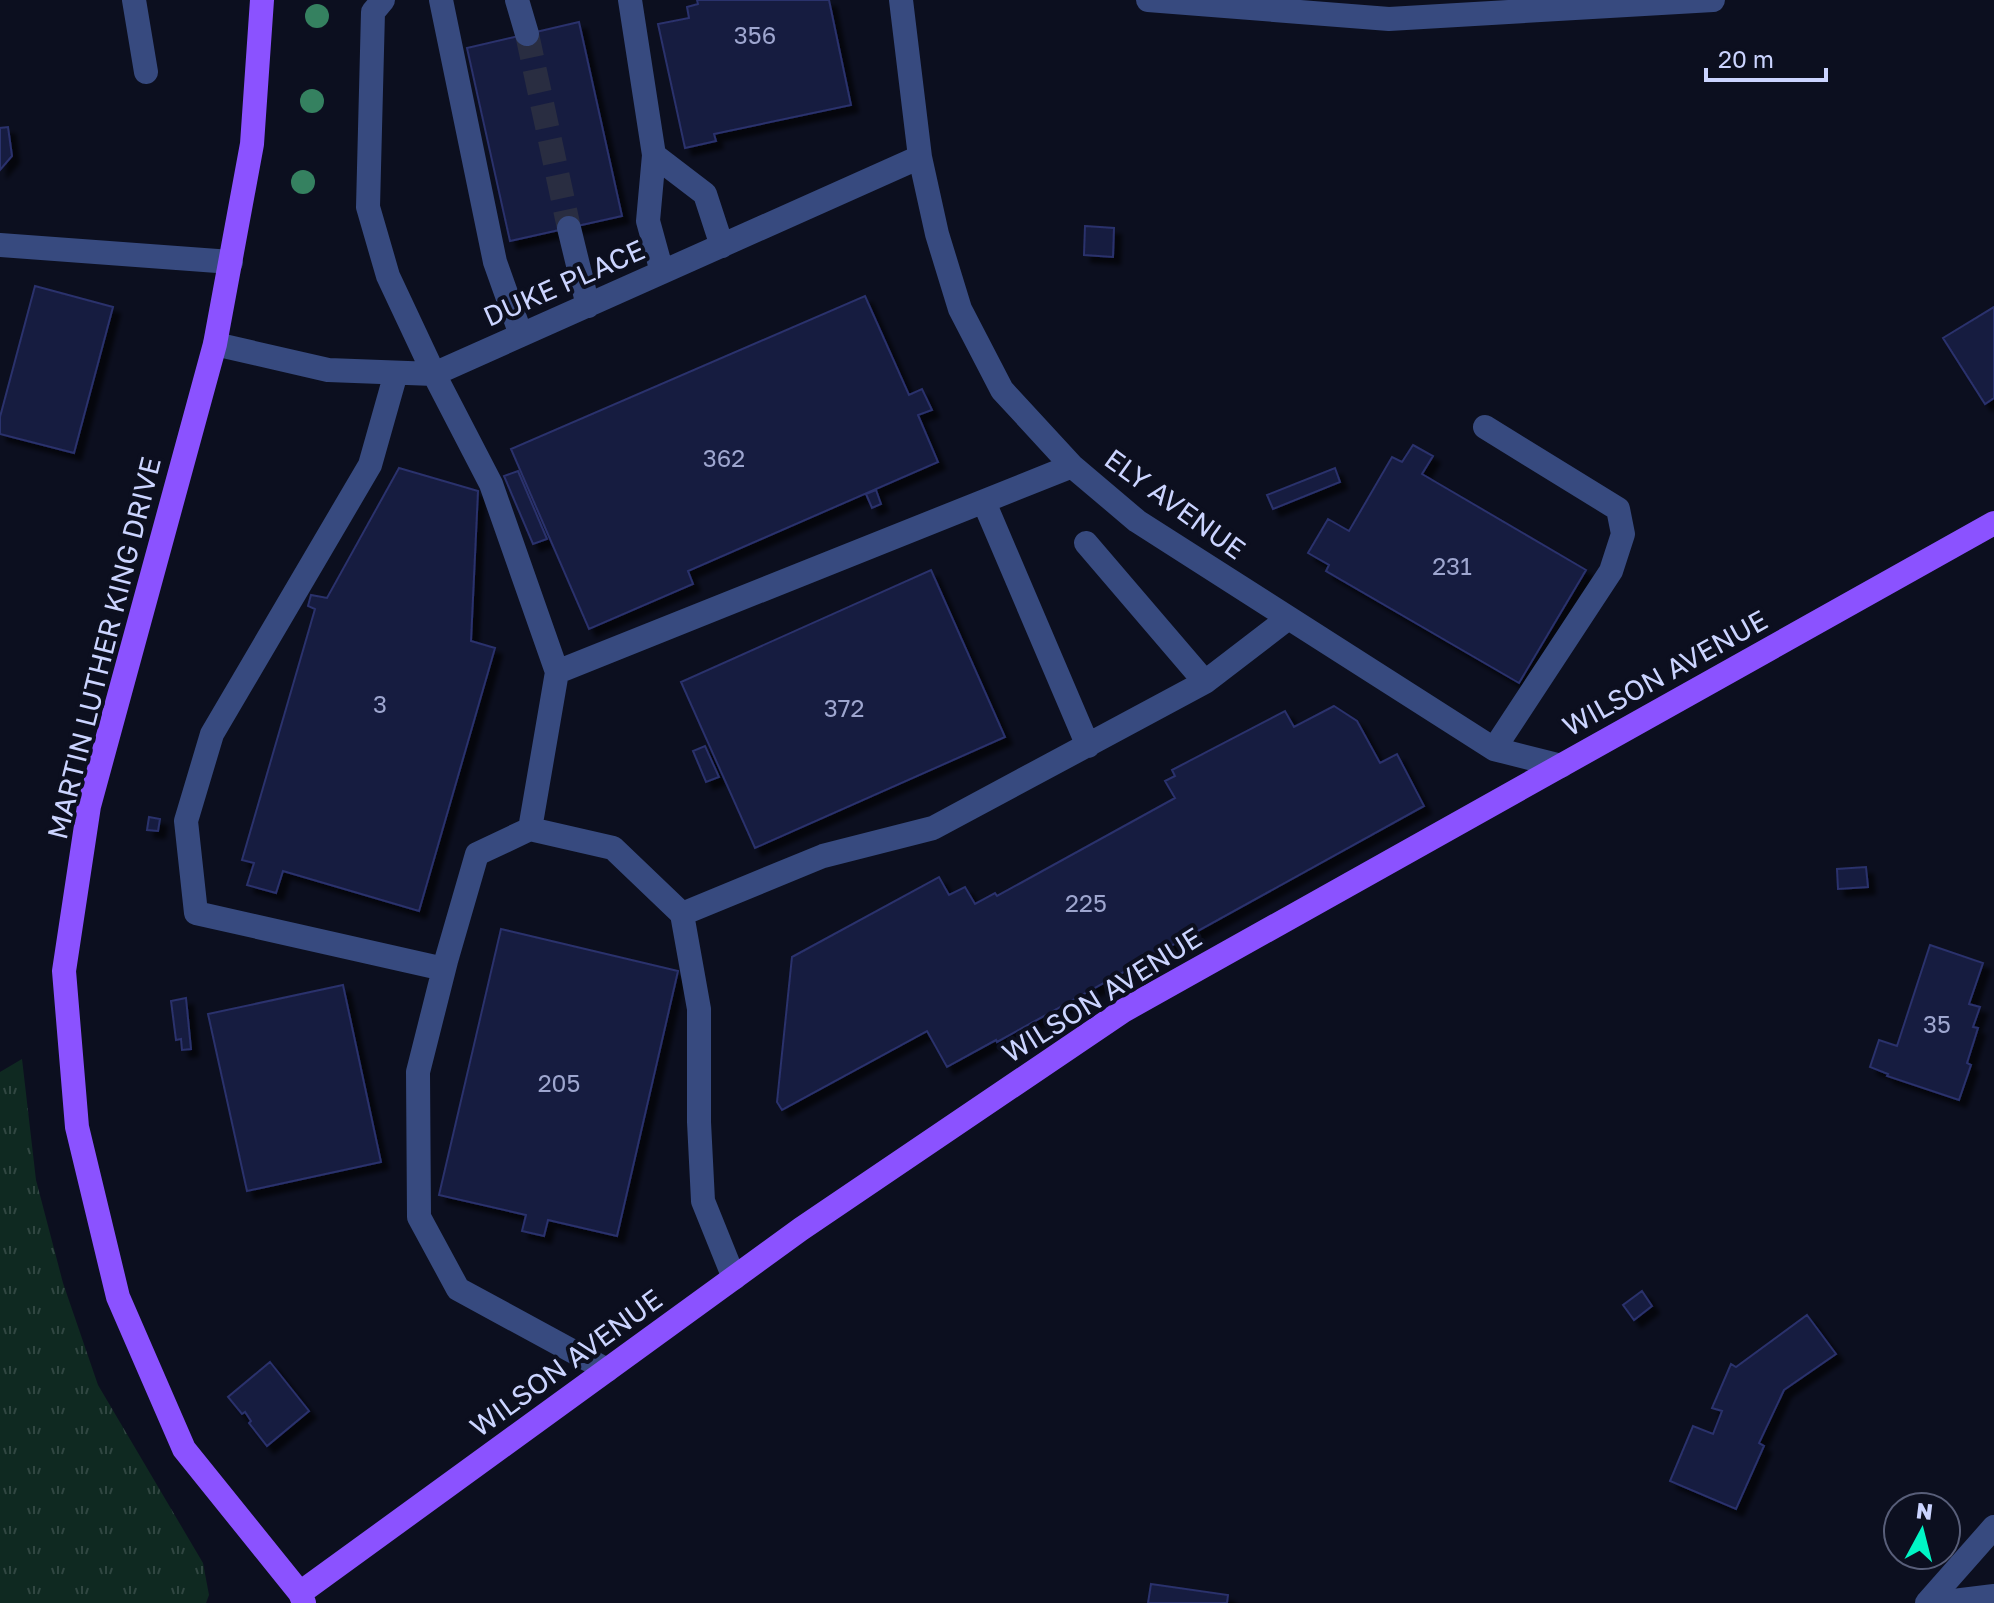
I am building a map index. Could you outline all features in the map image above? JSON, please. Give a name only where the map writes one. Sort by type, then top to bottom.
[{"type":"main road","name":"MARTIN LUTHER KING DRIVE","points":[[262,0],[252,144],[215,344],[89,806],[64,971],[77,1127],[118,1297],[184,1449],[298,1600]]},
{"type":"main road","name":"WILSON AVENUE","points":[[298,1600],[801,1229],[1123,1011],[1994,523]]},
{"type":"street","points":[[134,0],[146,72]]},
{"type":"street","points":[[383,0],[373,12],[368,207],[388,276],[491,484],[557,672],[530,829]]},
{"type":"street","points":[[441,0],[495,262],[521,335]]},
{"type":"street","points":[[517,0],[527,34]]},
{"type":"street","points":[[630,0],[654,155],[648,221],[662,272]]},
{"type":"street","name":"ELY AVENUE","points":[[901,0],[920,157],[937,234],[960,309],[1002,390],[1072,466],[1137,521],[1494,749],[1561,766]]},
{"type":"street","points":[[1148,0],[1389,19],[1713,0]]},
{"type":"street","points":[[654,155],[705,194],[722,246]]},
{"type":"street","name":"DUKE PLACE","points":[[215,344],[328,370],[434,374],[920,157]]},
{"type":"street","points":[[569,228],[588,306]]},
{"type":"street","points":[[0,245],[231,262]]},
{"type":"street","points":[[396,373],[370,465],[212,734],[186,821],[196,913],[444,969]]},
{"type":"street","points":[[1485,427],[1618,509],[1623,534],[1611,571],[1494,749]]},
{"type":"street","points":[[557,672],[1072,466]]},
{"type":"street","points":[[984,502],[1088,746]]},
{"type":"street","points":[[1086,543],[1205,682]]},
{"type":"street","points":[[682,914],[823,856],[933,828],[1205,682],[1287,619]]},
{"type":"street","points":[[607,1370],[458,1289],[419,1217],[418,1072],[477,854],[530,829],[613,848],[682,914],[699,1009],[703,1201],[734,1278]]},
{"type":"street","points":[[1927,1603],[1994,1527]]},
{"type":"street","points":[[1937,1603],[1994,1596]]},
{"type":"green space","points":[[22,1059],[36,1180],[63,1283],[98,1385],[203,1563],[209,1595],[206,1603],[0,1603],[0,1072]]},
{"type":"building","points":[[697,0],[829,0],[851,105],[714,134],[716,141],[685,148],[658,24],[689,18],[687,7],[698,4]]},
{"type":"building","points":[[579,22],[622,216],[510,241],[467,48]]},
{"type":"building","points":[[8,127],[12,156],[0,170],[0,128]]},
{"type":"building","points":[[1085,226],[1114,228],[1113,257],[1084,255]]},
{"type":"building","points":[[35,286],[113,307],[74,453],[0,434],[0,417]]},
{"type":"building","points":[[865,296],[909,395],[922,389],[932,410],[918,415],[938,462],[688,571],[693,584],[589,629],[511,449]]},
{"type":"building","points":[[1994,307],[1994,398],[1985,404],[1943,338]]},
{"type":"building","points":[[1413,445],[1433,456],[1422,474],[1586,570],[1519,683],[1326,571],[1329,565],[1308,553],[1328,519],[1349,531],[1392,457],[1402,462]]},
{"type":"building","points":[[399,468],[478,491],[471,641],[495,648],[419,911],[283,871],[276,893],[247,885],[254,863],[242,860],[315,609],[308,606],[311,595],[327,598]]},
{"type":"building","points":[[1335,468],[1340,482],[1273,509],[1267,495]]},
{"type":"building","points":[[518,471],[547,539],[533,544],[504,476]]},
{"type":"building","points":[[876,490],[881,504],[872,508],[866,494]]},
{"type":"building","points":[[931,570],[1005,737],[755,848],[681,682]]},
{"type":"building","points":[[1334,706],[1357,721],[1380,763],[1397,754],[1424,806],[947,1067],[927,1031],[782,1110],[777,1102],[792,957],[939,877],[949,895],[965,887],[975,904],[995,893],[997,896],[1175,798],[1165,781],[1175,776],[1172,770],[1285,711],[1294,727]]},
{"type":"building","points":[[705,746],[719,777],[706,782],[693,751]]},
{"type":"building","points":[[149,817],[160,819],[158,831],[147,830]]},
{"type":"building","points":[[1866,867],[1868,887],[1838,889],[1837,869]]},
{"type":"building","points":[[501,929],[678,971],[617,1236],[548,1220],[544,1236],[522,1231],[526,1215],[439,1195]]},
{"type":"building","points":[[1930,945],[1983,963],[1969,1004],[1980,1007],[1973,1027],[1978,1028],[1967,1063],[1971,1065],[1959,1100],[1887,1076],[1870,1067],[1879,1040],[1897,1046]]},
{"type":"building","points":[[343,985],[381,1162],[247,1191],[208,1014]]},
{"type":"building","points":[[186,998],[191,1049],[182,1050],[181,1039],[176,1040],[171,1001]]},
{"type":"building","points":[[1642,1291],[1652,1306],[1634,1320],[1623,1305]]},
{"type":"building","points":[[1807,1315],[1836,1354],[1784,1390],[1759,1443],[1764,1446],[1736,1509],[1670,1481],[1693,1426],[1713,1434],[1722,1411],[1712,1408],[1731,1364],[1736,1367]]},
{"type":"building","points":[[270,1362],[309,1411],[267,1446],[249,1423],[251,1421],[245,1412],[242,1414],[228,1397]]},
{"type":"building","points":[[1151,1584],[1228,1595],[1227,1603],[1148,1603]]},
{"type":"tunnel","points":[[527,34],[569,228]]}]
